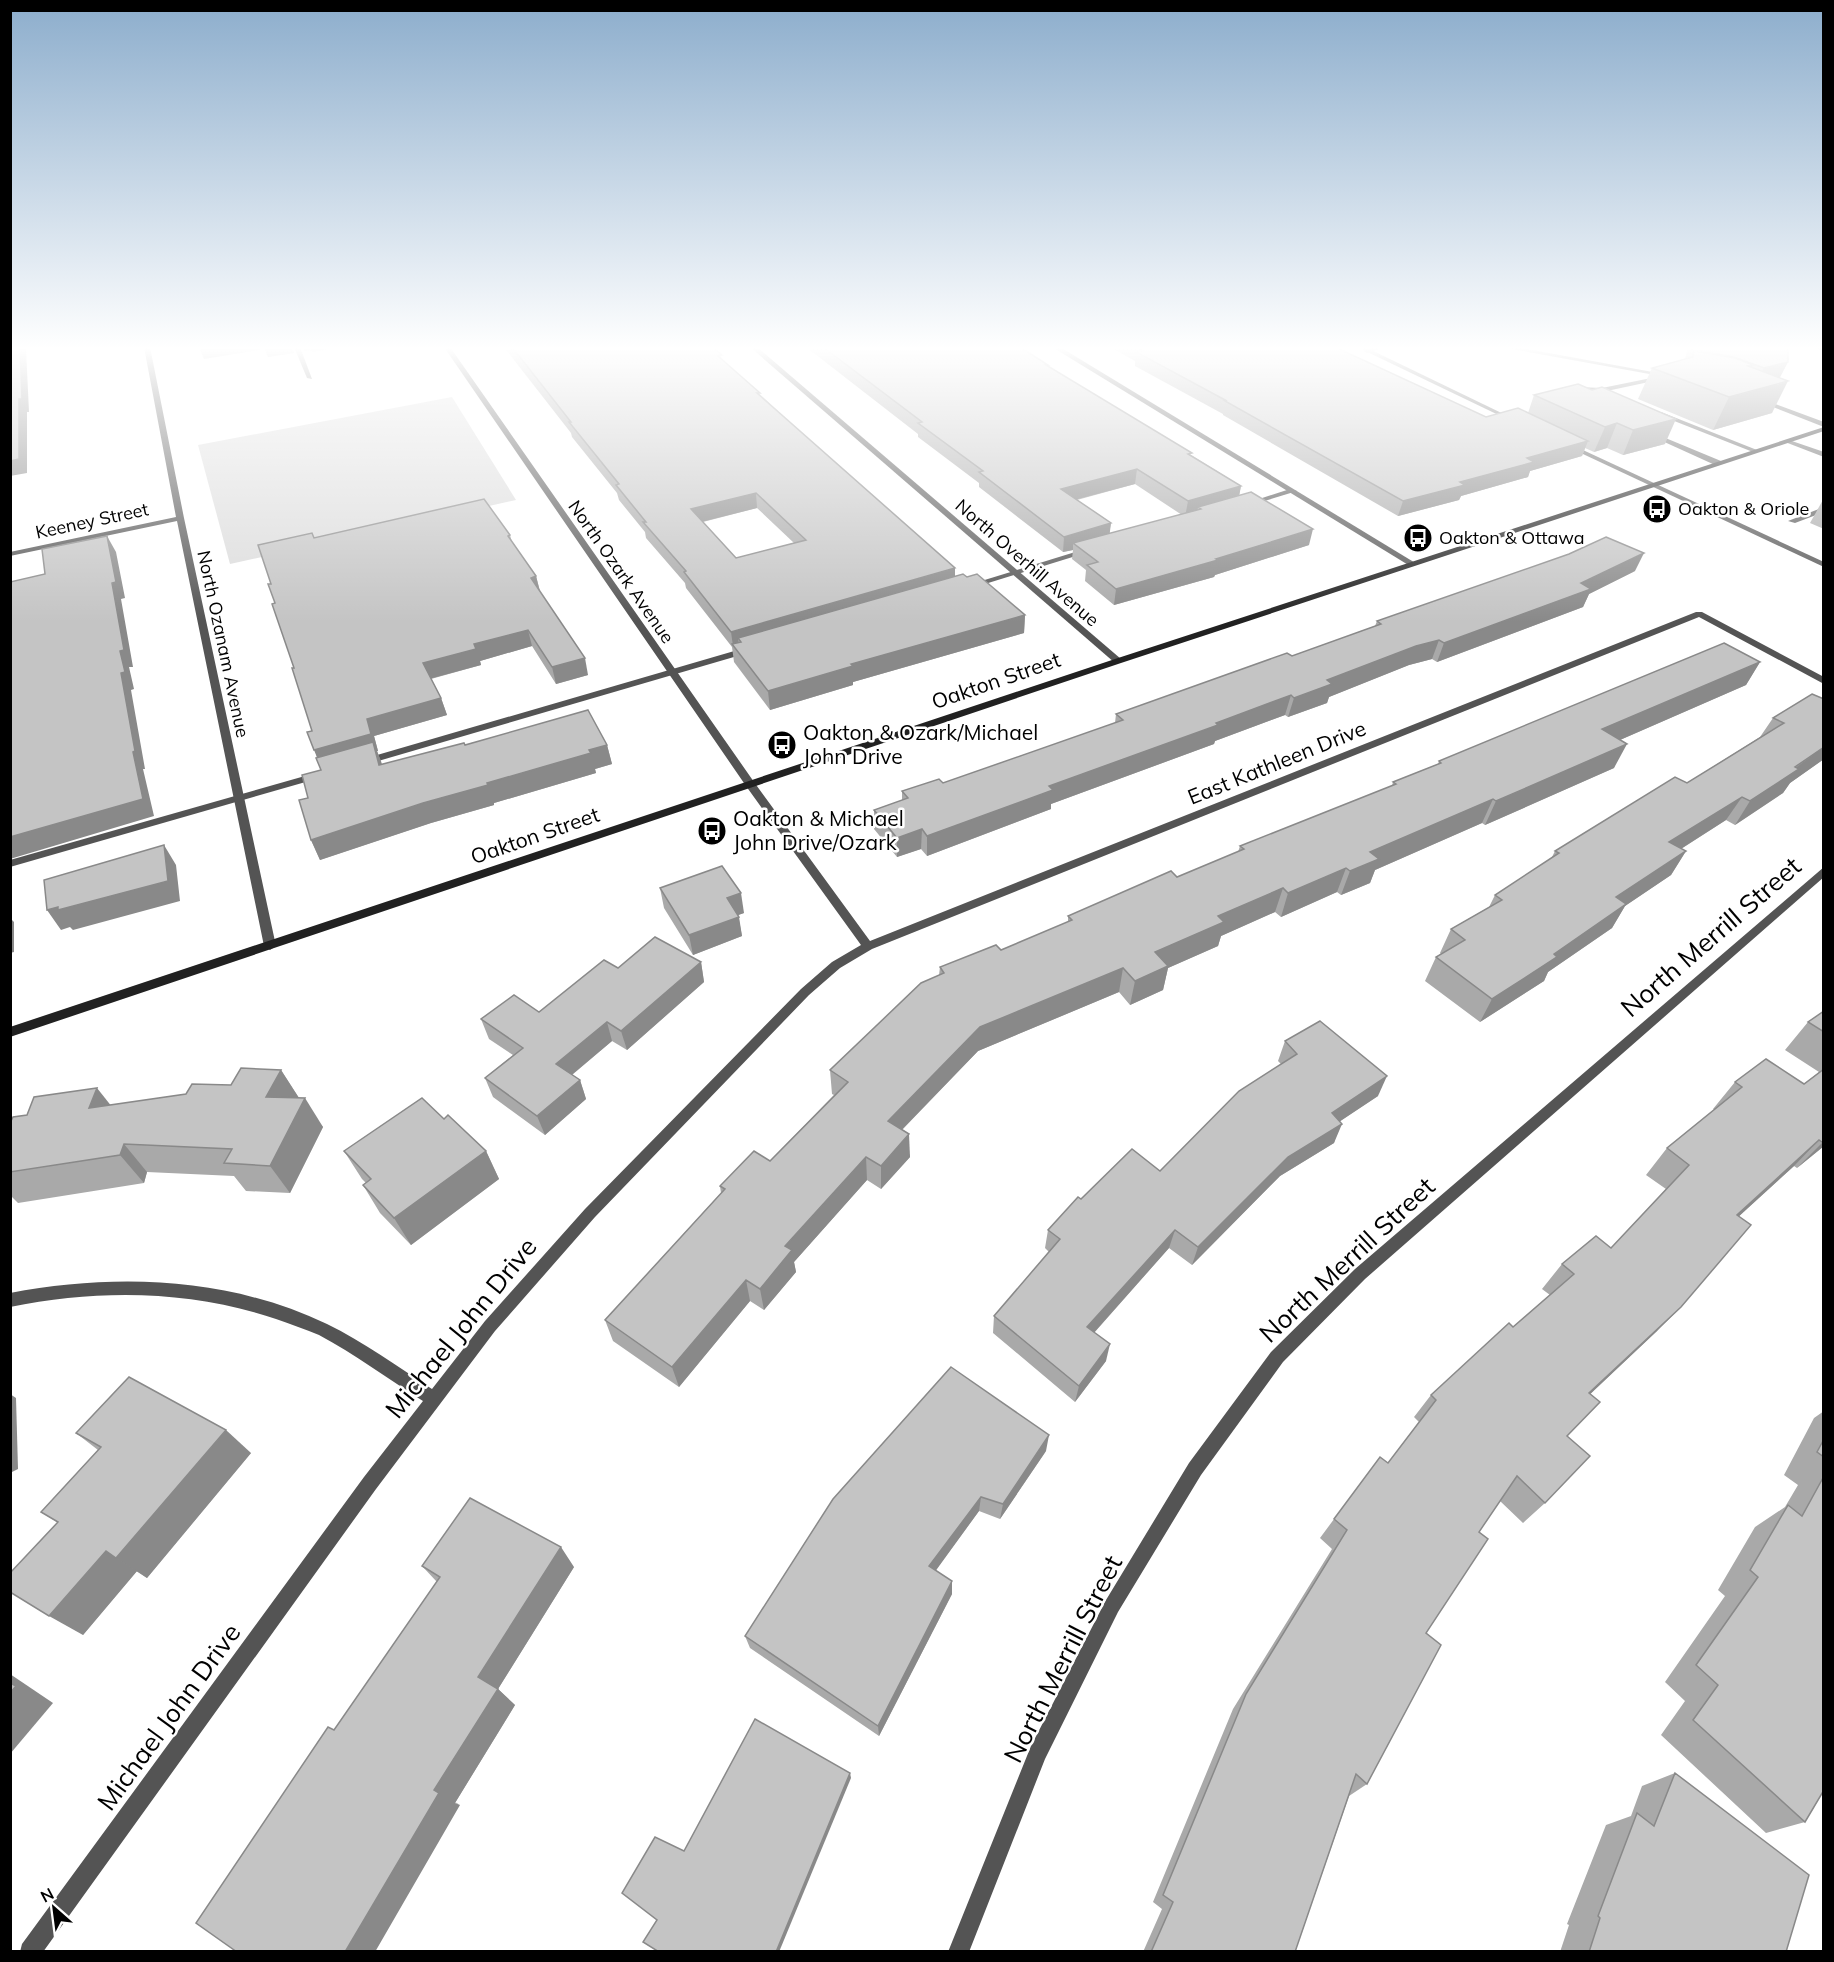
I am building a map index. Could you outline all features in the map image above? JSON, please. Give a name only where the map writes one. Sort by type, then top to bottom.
[{"type":"main road","name":"Oakton Street","points":[[10,1032],[1118,661],[1793,439]]},
{"type":"street","name":"North Ozanam Avenue","points":[[165,439],[270,946]]},
{"type":"street","name":"North Ozark Avenue","points":[[510,439],[750,784]]},
{"type":"street","name":"North Overhill Avenue","points":[[860,439],[1118,661]]},
{"type":"street","points":[[1206,439],[1413,564]]},
{"type":"street","points":[[1664,439],[1718,463]]},
{"type":"street","points":[[1722,439],[1755,452]]},
{"type":"street","points":[[1557,440],[1824,565]]},
{"type":"street","points":[[1787,441],[1824,455]]},
{"type":"street","points":[[1238,508],[1293,491]]},
{"type":"street","points":[[1792,521],[1824,508]]},
{"type":"street","name":"Keeney Street","points":[[10,554],[180,518]]},
{"type":"street","points":[[958,589],[1093,550]]},
{"type":"street","name":"East Kathleen Drive","points":[[868,946],[1699,614],[1824,681]]},
{"type":"street","points":[[353,765],[764,645]]},
{"type":"street","points":[[10,864],[330,771]]},
{"type":"street","points":[[750,784],[868,946]]},
{"type":"street","name":"North Merrill Street","points":[[958,1952],[1038,1753],[1112,1606],[1195,1468],[1277,1357],[1360,1274],[1824,870]]},
{"type":"street","name":"Michael John Drive","points":[[30,1952],[434,1399],[490,1326],[615,1188],[805,992],[836,965],[868,946]]},
{"type":"street","points":[[10,1300],[39,1294],[117,1287],[205,1293],[268,1309],[327,1332],[434,1399]]},
{"type":"shaded area","points":[[232,439],[478,439],[516,500],[230,564],[198,445]]},
{"type":"building","points":[[10,439],[19,439],[19,459],[10,461]]},
{"type":"building","points":[[582,439],[809,439],[955,568],[731,632],[684,572],[686,571],[643,522],[646,522],[616,485],[619,484]],"holes":[[[756,493],[806,540],[736,558],[691,509]]]},
{"type":"building","points":[[939,439],[1168,439],[1192,453],[1188,454],[1241,486],[1188,501],[1137,469],[1061,489],[1111,523],[1064,537],[979,472],[983,471]]},
{"type":"building","points":[[1292,439],[1583,439],[1588,441],[1527,458],[1534,462],[1460,482],[1465,485],[1403,501]]},
{"type":"building","points":[[1251,492],[1313,529],[1216,559],[1218,560],[1116,589],[1087,565],[1098,562],[1073,543],[1201,509],[1198,507]]},
{"type":"building","points":[[484,499],[536,576],[531,578],[585,658],[552,667],[528,630],[474,644],[476,649],[423,663],[441,698],[367,719],[371,734],[314,750],[307,732],[312,731],[272,604],[275,603],[268,584],[271,584],[258,545],[312,533],[314,538]]},
{"type":"building","points":[[107,536],[116,582],[112,583],[124,650],[120,651],[125,672],[121,673],[143,799],[10,837],[10,582],[45,574],[42,549]]},
{"type":"building","points":[[1606,537],[1644,553],[1581,583],[1591,589],[1444,643],[1439,640],[1416,646],[1327,680],[1332,684],[1294,698],[1291,695],[1216,723],[1218,725],[1049,786],[1053,790],[927,836],[922,829],[897,838],[874,810],[908,798],[902,791],[939,779],[943,783],[1123,720],[1116,714],[1287,653],[1292,656],[1381,624],[1377,621],[1569,554]]},
{"type":"building","points":[[963,574],[967,577],[977,574],[1025,615],[851,664],[853,666],[768,691],[732,644],[741,642],[738,638]]},
{"type":"building","points":[[1724,643],[1760,662],[1602,729],[1627,744],[1370,852],[1379,859],[1350,871],[1346,868],[1288,893],[1283,888],[1218,916],[1224,922],[1155,952],[1168,966],[1135,981],[1123,968],[980,1027],[888,1121],[909,1134],[881,1166],[866,1157],[785,1246],[792,1250],[760,1289],[746,1280],[672,1367],[605,1320],[725,1189],[720,1186],[754,1151],[770,1161],[848,1082],[830,1070],[921,983],[944,973],[940,967],[996,945],[1001,950],[1072,920],[1068,916],[1171,871],[1177,877],[1244,849],[1240,846],[1396,784],[1393,782],[1441,763],[1439,761]]},
{"type":"building","points":[[1812,694],[1824,699],[1824,747],[1795,767],[1799,769],[1750,801],[1742,797],[1669,842],[1686,851],[1616,897],[1626,904],[1554,954],[1557,957],[1492,999],[1436,957],[1465,940],[1451,929],[1502,900],[1495,895],[1559,853],[1555,851],[1675,777],[1687,783],[1784,723],[1773,718]]},
{"type":"building","points":[[588,710],[607,745],[589,750],[591,753],[487,783],[488,785],[423,803],[311,840],[299,800],[308,798],[302,775],[321,770],[316,758],[373,742],[379,765],[464,743],[465,745]]},
{"type":"building","points":[[164,845],[168,881],[58,910],[58,907],[47,910],[44,880]]},
{"type":"building","points":[[722,866],[741,893],[727,898],[739,917],[689,935],[660,888]]},
{"type":"building","points":[[655,937],[701,962],[621,1031],[607,1022],[556,1064],[580,1080],[537,1116],[485,1078],[523,1048],[481,1019],[514,995],[539,1012],[604,960],[618,968]]},
{"type":"building","points":[[1824,1011],[1824,1032],[1808,1022]]},
{"type":"building","points":[[1320,1021],[1387,1076],[1332,1113],[1342,1124],[1288,1157],[1198,1247],[1175,1230],[1087,1327],[1110,1344],[1079,1386],[994,1316],[1060,1239],[1048,1230],[1078,1197],[1081,1199],[1132,1149],[1160,1171],[1239,1091],[1297,1054],[1285,1041]]},
{"type":"building","points":[[1766,1059],[1804,1084],[1824,1069],[1824,1141],[1819,1140],[1737,1215],[1751,1225],[1681,1307],[1589,1393],[1600,1402],[1567,1436],[1590,1456],[1545,1503],[1517,1476],[1479,1532],[1488,1539],[1426,1633],[1441,1645],[1367,1784],[1356,1774],[1295,1952],[1151,1952],[1173,1902],[1163,1895],[1246,1694],[1347,1530],[1334,1519],[1380,1457],[1388,1463],[1436,1400],[1431,1395],[1509,1323],[1513,1327],[1574,1274],[1562,1264],[1596,1236],[1611,1248],[1689,1165],[1667,1148],[1742,1087],[1735,1082]]},
{"type":"building","points":[[241,1068],[281,1070],[266,1097],[305,1098],[270,1166],[224,1163],[232,1149],[124,1144],[120,1155],[10,1172],[10,1123],[13,1117],[27,1115],[34,1097],[97,1088],[89,1108],[186,1094],[192,1084],[231,1085]]},
{"type":"building","points":[[422,1098],[444,1119],[448,1115],[486,1151],[394,1218],[363,1185],[371,1179],[344,1151]]},
{"type":"building","points":[[951,1367],[1049,1435],[1003,1504],[981,1497],[929,1566],[952,1581],[878,1726],[745,1636],[833,1499]]},
{"type":"building","points":[[129,1377],[226,1430],[116,1558],[106,1551],[49,1616],[10,1592],[10,1573],[58,1522],[41,1512],[101,1447],[76,1433]]},
{"type":"building","points":[[1824,1439],[1824,1457],[1817,1452]]},
{"type":"building","points":[[1824,1476],[1824,1790],[1805,1822],[1693,1720],[1718,1685],[1696,1665],[1758,1577],[1750,1570],[1788,1505],[1802,1516]]},
{"type":"building","points":[[470,1498],[561,1547],[478,1677],[498,1689],[434,1790],[439,1793],[345,1952],[237,1952],[196,1923],[328,1727],[334,1730],[440,1577],[422,1566]]},
{"type":"building","points":[[10,1683],[16,1686],[10,1693]]},
{"type":"building","points":[[755,1719],[850,1773],[776,1952],[659,1952],[643,1942],[657,1920],[622,1893],[655,1837],[684,1851]]},
{"type":"building","points":[[1675,1773],[1809,1875],[1786,1952],[1589,1952],[1600,1918],[1598,1916],[1637,1813],[1654,1826]]},
{"type":"place","name":"Oakton & Oriole","points":[[1657,509]]},
{"type":"place","name":"Oakton & Ottawa","points":[[1418,538]]},
{"type":"place","name":"Oakton & Ozark/Michael John Drive","points":[[782,745]]},
{"type":"place","name":"Oakton & Michael John Drive/Ozark","points":[[712,831]]}]
